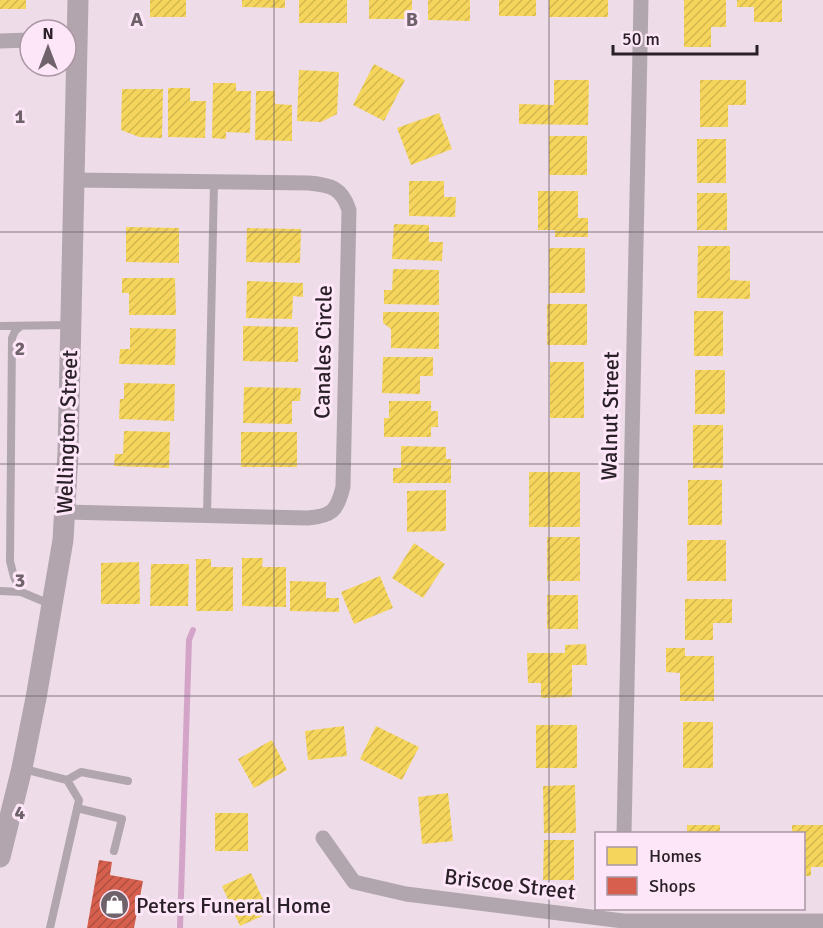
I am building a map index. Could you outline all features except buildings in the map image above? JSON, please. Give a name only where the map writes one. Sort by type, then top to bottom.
[{"type":"street","name":"Wellington Street","points":[[75,18],[78,0]]},
{"type":"street","name":"Walnut Street","points":[[624,832],[642,0]]},
{"type":"street","points":[[0,41],[18,40]]},
{"type":"street","name":"Wellington Street","points":[[0,857],[22,768],[36,698],[63,540],[68,452],[74,180],[73,78]]},
{"type":"street","name":"Canales Circle","points":[[64,512],[321,517],[333,511],[339,502],[343,487],[349,210],[346,199],[340,191],[315,184],[74,180]]},
{"type":"street","name":"Briscoe Street","points":[[323,838],[354,882],[406,894],[623,919],[823,921]]},
{"type":"lane","points":[[207,516],[214,182]]},
{"type":"lane","points":[[0,326],[71,325]]},
{"type":"lane","points":[[21,326],[12,338],[10,561],[21,592]]},
{"type":"lane","points":[[0,591],[21,592],[52,604]]},
{"type":"lane","points":[[22,768],[68,780],[81,772],[128,781]]},
{"type":"lane","points":[[50,928],[79,800],[68,780]]},
{"type":"lane","points":[[77,808],[122,819],[114,851]]},
{"type":"waterway","points":[[180,928],[189,640],[193,630]]},
{"type":"place","name":"Peters Funeral Home","points":[[115,905]]}]
